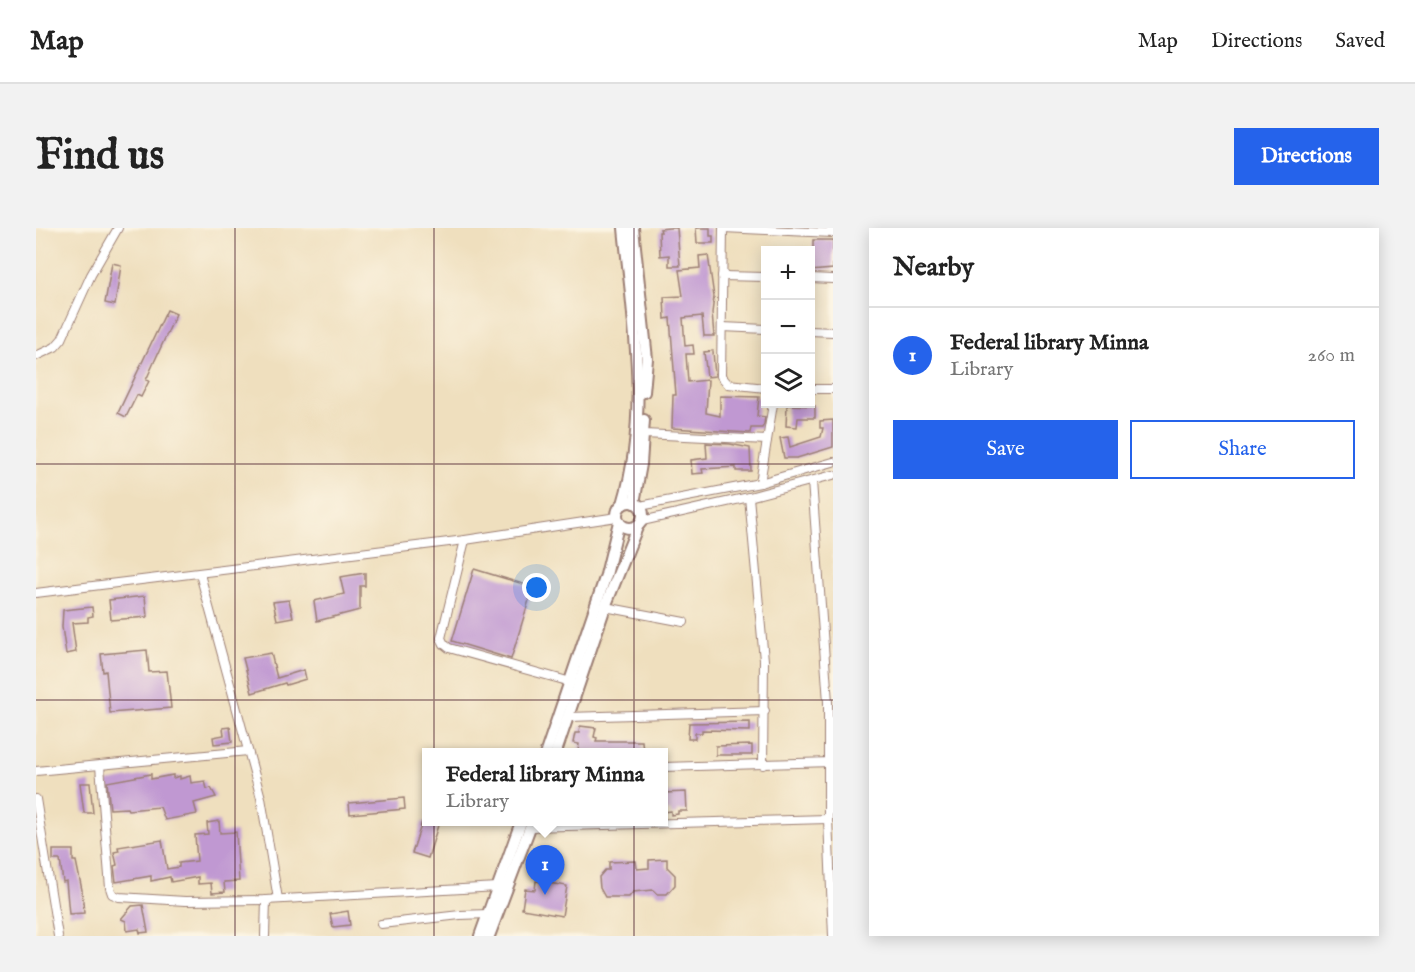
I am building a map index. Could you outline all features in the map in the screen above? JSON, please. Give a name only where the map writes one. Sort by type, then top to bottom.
[{"type":"main road","points":[[624,228],[638,392],[632,504]]},
{"type":"main road","points":[[632,504],[644,434],[644,387],[647,358],[633,228]]},
{"type":"main road","points":[[548,748],[606,575],[618,520],[617,512],[632,504]]},
{"type":"main road","points":[[558,748],[605,607],[640,523],[642,511],[632,504]]},
{"type":"main road","points":[[618,520],[630,528],[640,523]]},
{"type":"main road","points":[[480,936],[498,887],[527,826]]},
{"type":"main road","points":[[489,936],[527,826]]},
{"type":"street","points":[[36,356],[55,347],[62,339],[91,275],[118,228]]},
{"type":"street","points":[[761,388],[728,384],[721,376],[723,228],[833,232]]},
{"type":"street","points":[[722,276],[761,277]]},
{"type":"street","points":[[815,278],[833,279]]},
{"type":"street","points":[[722,327],[761,329]]},
{"type":"street","points":[[815,331],[833,332]]},
{"type":"street","points":[[815,389],[833,389]]},
{"type":"street","points":[[760,483],[772,408]]},
{"type":"street","points":[[644,434],[767,440]]},
{"type":"street","points":[[632,504],[760,483],[833,462]]},
{"type":"street","points":[[640,523],[833,475]]},
{"type":"street","points":[[813,481],[830,703],[831,762],[828,819],[832,936]]},
{"type":"street","points":[[749,497],[764,660],[763,765]]},
{"type":"street","points":[[36,593],[618,520]]},
{"type":"street","points":[[465,540],[441,638],[444,644],[449,648],[571,682]]},
{"type":"street","points":[[200,574],[264,813],[278,899]]},
{"type":"street","points":[[605,607],[684,622]]},
{"type":"street","points":[[569,717],[765,711]]},
{"type":"street","points":[[36,771],[248,751]]},
{"type":"street","points":[[668,767],[831,762]]},
{"type":"street","points":[[100,766],[110,888],[112,894],[119,897],[184,901],[266,900],[498,887]]},
{"type":"street","points":[[36,799],[58,936]]},
{"type":"street","points":[[668,821],[828,819]]},
{"type":"street","points":[[265,936],[266,900]]},
{"type":"street","points":[[381,924],[488,914]]},
{"type":"building","points":[[677,228],[680,266],[669,266],[669,255],[660,256],[659,232],[661,232],[660,229]]},
{"type":"building","points":[[696,228],[710,228],[713,243],[697,243]]},
{"type":"building","points":[[813,240],[833,240],[833,269],[815,271],[815,246],[813,246]]},
{"type":"building","points":[[708,255],[714,297],[712,313],[714,336],[704,336],[702,316],[683,318],[685,346],[693,345],[694,354],[686,354],[688,382],[708,380],[706,413],[720,416],[720,396],[759,397],[757,416],[765,417],[764,424],[762,428],[751,428],[750,433],[672,428],[673,395],[676,395],[670,318],[665,319],[664,297],[683,296],[679,270],[700,268],[699,256]]},
{"type":"building","points":[[112,263],[121,265],[115,305],[105,303]]},
{"type":"building","points":[[167,310],[176,314],[146,380],[149,381],[141,397],[137,395],[126,417],[118,413]]},
{"type":"building","points":[[713,351],[715,376],[707,377],[704,352]]},
{"type":"building","points":[[787,408],[815,408],[815,418],[798,418],[797,427],[786,426]]},
{"type":"building","points":[[833,420],[833,447],[797,458],[784,458],[780,438],[788,437],[790,447],[821,437],[823,428],[820,428],[820,421]]},
{"type":"building","points":[[706,443],[750,448],[751,471],[736,471],[736,467],[702,469],[703,473],[692,474],[691,460],[707,458]]},
{"type":"building","points":[[474,569],[533,587],[511,659],[452,641]]},
{"type":"building","points":[[365,573],[365,586],[360,586],[360,610],[317,621],[314,601],[344,594],[340,577]]},
{"type":"building","points":[[145,596],[147,617],[111,620],[109,600]]},
{"type":"building","points":[[289,600],[293,617],[277,620],[273,602]]},
{"type":"building","points":[[92,607],[93,616],[88,617],[88,622],[72,623],[76,652],[66,654],[62,627],[63,610]]},
{"type":"building","points":[[147,650],[149,672],[167,671],[171,708],[110,713],[106,671],[103,672],[101,654]]},
{"type":"building","points":[[271,653],[277,678],[304,670],[306,679],[252,693],[243,658]]},
{"type":"building","points":[[750,722],[750,731],[702,730],[702,733],[695,733],[695,739],[688,739],[689,723]]},
{"type":"building","points":[[580,726],[596,728],[594,737],[597,738],[596,741],[642,741],[643,748],[578,748],[579,744],[573,743],[575,733],[579,733]]},
{"type":"building","points":[[230,727],[232,742],[214,744],[213,737],[224,735],[223,728]]},
{"type":"building","points":[[752,745],[752,755],[716,755],[716,746]]},
{"type":"building","points":[[151,774],[151,779],[173,775],[173,778],[180,776],[180,779],[190,776],[191,783],[205,781],[207,789],[211,788],[216,797],[194,803],[197,814],[165,820],[160,807],[110,809],[107,782]]},
{"type":"building","points":[[80,783],[90,783],[93,813],[84,813]]},
{"type":"building","points":[[686,792],[687,811],[678,811],[678,814],[671,815],[671,811],[668,811],[668,793]]},
{"type":"building","points":[[404,798],[405,809],[350,814],[349,803]]},
{"type":"building","points":[[219,821],[220,833],[236,832],[239,881],[224,882],[225,892],[212,893],[211,883],[198,884],[198,877],[171,882],[170,877],[151,881],[151,876],[116,882],[114,866],[117,865],[114,852],[119,851],[118,847],[162,840],[167,869],[179,867],[179,863],[197,861],[195,835],[208,834],[207,823]]},
{"type":"building","points":[[422,822],[422,826],[438,826],[428,858],[412,853]]},
{"type":"building","points":[[53,850],[73,850],[73,861],[76,861],[82,890],[84,913],[69,914],[66,881],[63,882],[60,860],[53,860]]},
{"type":"building","points":[[667,859],[667,867],[675,875],[675,885],[667,894],[657,894],[653,890],[633,892],[629,897],[605,897],[600,888],[599,877],[605,870],[609,870],[609,862],[636,861],[637,869],[649,868],[649,860]]},
{"type":"building","points":[[536,881],[567,886],[562,916],[522,909],[525,889],[535,890]]},
{"type":"building","points":[[143,905],[148,932],[140,933],[139,929],[127,931],[126,921],[121,919],[132,906]]},
{"type":"building","points":[[348,911],[350,925],[333,927],[330,914]]},
{"type":"place","name":"Federal library Minna","points":[[545,895]]}]
